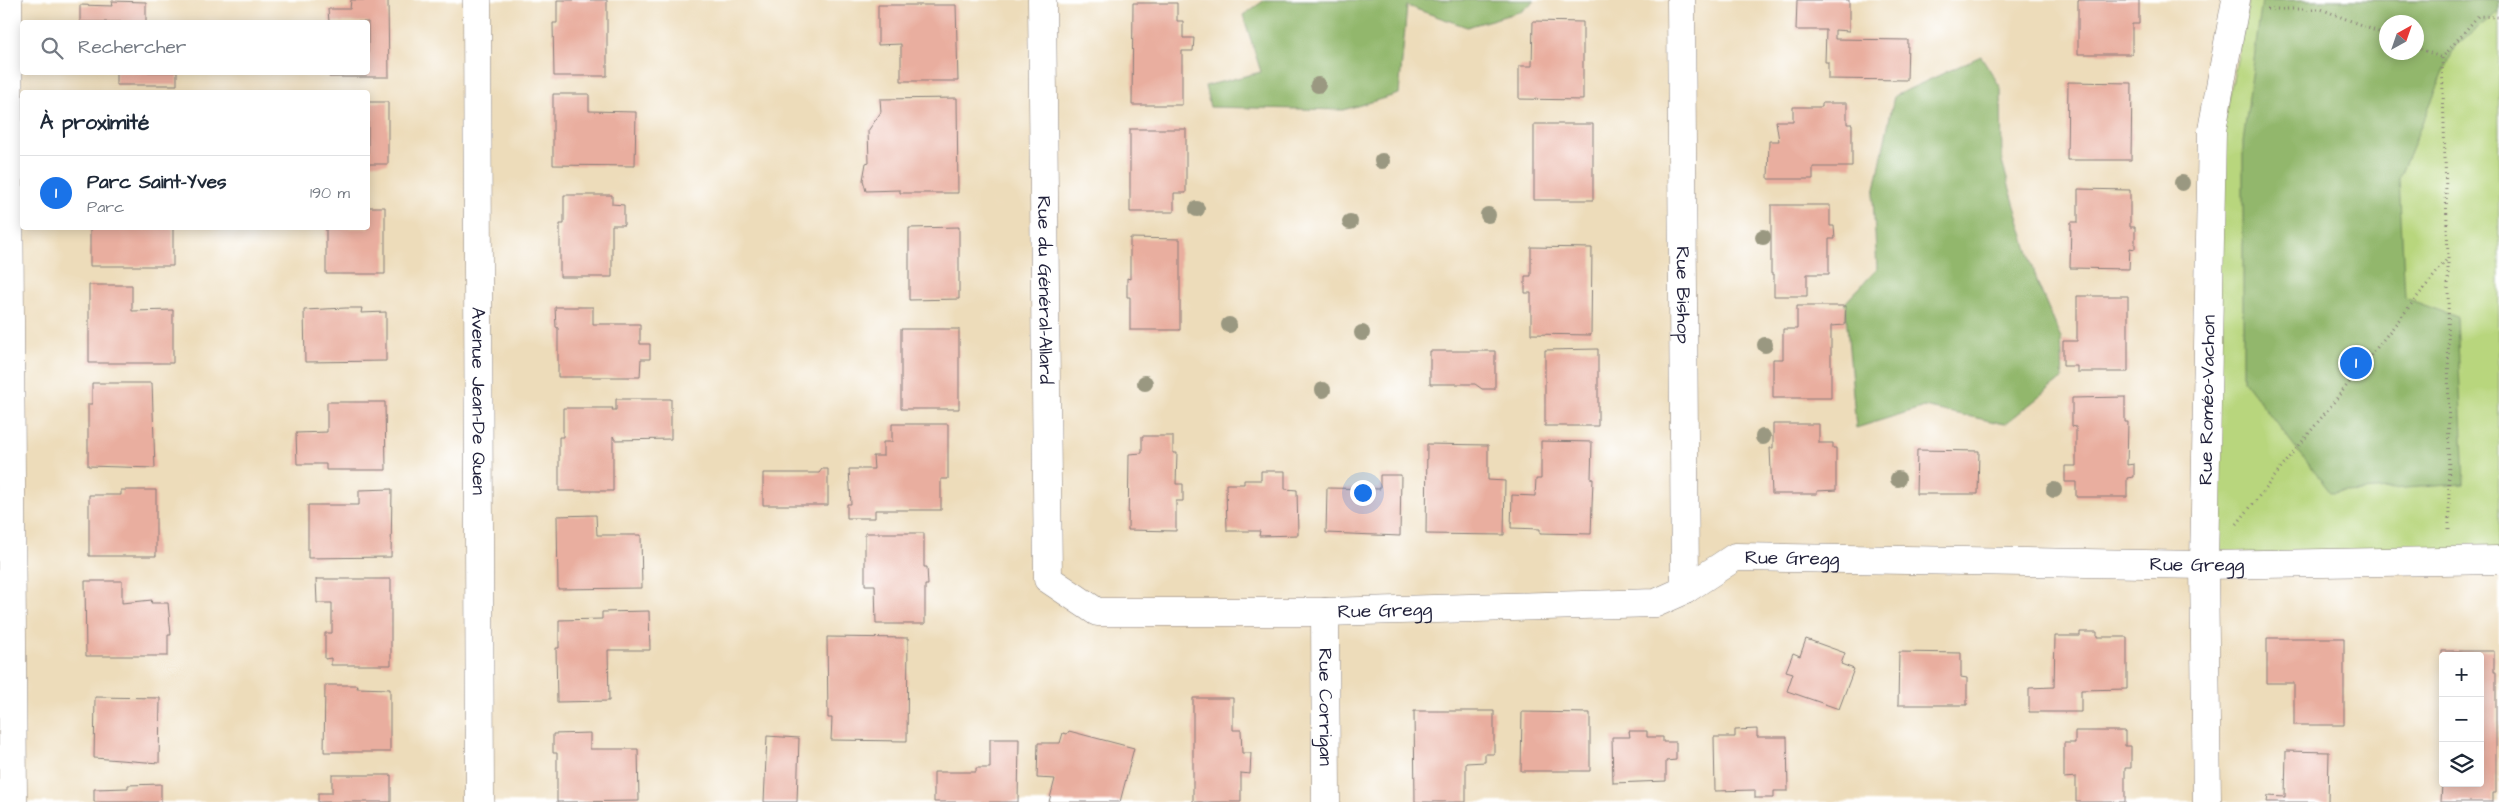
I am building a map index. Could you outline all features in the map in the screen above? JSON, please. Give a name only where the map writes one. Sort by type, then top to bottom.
[{"type":"street","points":[[8,0],[13,802]]},
{"type":"street","name":"Avenue Jean-De Quen","points":[[477,0],[480,802]]},
{"type":"street","name":"Rue du Général-Allard","points":[[1042,0],[1048,579]]},
{"type":"street","name":"Rue Bishop","points":[[1680,0],[1685,590]]},
{"type":"street","name":"Rue Roméo-Vachon","points":[[2207,802],[2204,565],[2212,130],[2235,5]]},
{"type":"street","name":"Rue Gregg","points":[[1048,579],[1097,612],[1325,612],[1656,603],[1685,590],[1735,558],[2204,565],[2499,560]]},
{"type":"street","name":"Rue Corrigan","points":[[1325,612],[1326,802]]},
{"type":"path","points":[[2235,5],[2321,9],[2379,32]]},
{"type":"path","points":[[2447,560],[2449,535],[2448,258],[2442,58],[2478,16],[2499,17]]},
{"type":"path","points":[[2424,50],[2442,58]]},
{"type":"path","points":[[2235,527],[2448,258]]},
{"type":"green space","points":[[1265,0],[1535,0],[1522,11],[1467,27],[1407,6],[1399,94],[1343,110],[1210,107],[1205,86],[1261,72],[1243,15]]},
{"type":"green space","points":[[2249,0],[2499,0],[2499,555],[2212,553],[2214,173]]},
{"type":"green space","points":[[2262,0],[2499,0],[2499,11],[2455,46],[2399,178],[2405,298],[2457,317],[2464,484],[2331,493],[2243,380],[2243,142]]},
{"type":"green space","points":[[1981,56],[2001,88],[2002,162],[2038,284],[2061,338],[2063,378],[2005,424],[1924,407],[1856,428],[1845,303],[1877,269],[1873,199],[1894,96]]},
{"type":"building","points":[[351,0],[388,0],[389,77],[329,77],[329,75],[370,75],[370,20],[329,20],[328,9],[350,9]]},
{"type":"building","points":[[557,0],[607,0],[607,76],[554,76],[553,23],[557,23]]},
{"type":"building","points":[[1797,0],[1849,0],[1849,31],[1835,30],[1835,39],[1908,40],[1907,80],[1828,79],[1828,62],[1825,62],[1826,30],[1796,30]]},
{"type":"building","points":[[2078,0],[2139,0],[2139,24],[2132,24],[2132,54],[2078,54]]},
{"type":"building","points":[[112,1],[146,2],[146,20],[80,20],[80,5],[113,6]]},
{"type":"building","points":[[1133,3],[1177,3],[1177,21],[1183,21],[1183,38],[1194,38],[1193,51],[1182,51],[1182,105],[1132,105]]},
{"type":"building","points":[[878,5],[956,5],[958,81],[901,81],[901,44],[878,45]]},
{"type":"building","points":[[1533,21],[1583,22],[1583,100],[1519,99],[1519,66],[1532,66]]},
{"type":"building","points":[[116,75],[177,75],[177,85],[116,85]]},
{"type":"building","points":[[2068,82],[2132,83],[2131,160],[2067,160]]},
{"type":"building","points":[[553,94],[589,94],[589,111],[636,112],[635,166],[553,165]]},
{"type":"building","points":[[957,98],[958,193],[900,193],[900,190],[866,191],[863,180],[866,163],[869,162],[868,131],[881,112],[880,99]]},
{"type":"building","points":[[370,102],[388,102],[388,164],[370,164]]},
{"type":"building","points":[[1822,103],[1847,103],[1847,124],[1852,124],[1852,167],[1813,167],[1813,179],[1768,179],[1769,141],[1779,141],[1776,121],[1793,121],[1793,107],[1822,107]]},
{"type":"building","points":[[1534,124],[1593,124],[1593,200],[1534,200]]},
{"type":"building","points":[[1130,129],[1186,129],[1186,193],[1174,193],[1174,212],[1130,212]]},
{"type":"building","points":[[2078,189],[2130,190],[2130,227],[2135,227],[2135,249],[2130,248],[2129,269],[2070,268],[2071,222],[2078,222]]},
{"type":"building","points":[[564,195],[612,195],[612,204],[624,205],[624,225],[612,225],[612,277],[560,277],[560,224],[564,224]]},
{"type":"building","points":[[1771,205],[1830,205],[1830,226],[1834,226],[1835,239],[1829,239],[1829,274],[1807,274],[1807,296],[1774,296],[1774,274],[1771,274]]},
{"type":"building","points":[[370,207],[385,207],[385,274],[326,274],[326,230],[370,230]]},
{"type":"building","points":[[959,227],[959,299],[909,300],[909,228]]},
{"type":"building","points":[[90,230],[173,230],[173,266],[90,266]]},
{"type":"building","points":[[1130,238],[1180,239],[1180,330],[1130,330],[1130,297],[1127,297],[1127,278],[1130,279]]},
{"type":"building","points":[[1531,247],[1592,248],[1591,335],[1531,334],[1531,293],[1525,293],[1525,276],[1531,276]]},
{"type":"building","points":[[89,285],[132,285],[132,311],[173,310],[173,363],[89,363]]},
{"type":"building","points":[[2077,296],[2128,296],[2128,372],[2077,372],[2077,366],[2063,366],[2063,341],[2077,341]]},
{"type":"building","points":[[1797,306],[1846,306],[1845,325],[1831,326],[1831,398],[1773,398],[1773,359],[1783,359],[1783,329],[1797,329]]},
{"type":"building","points":[[555,307],[593,307],[593,324],[640,324],[640,344],[650,344],[650,359],[641,359],[640,377],[558,377],[558,328],[556,327]]},
{"type":"building","points":[[362,308],[361,313],[386,312],[386,361],[305,362],[304,310]]},
{"type":"building","points":[[901,329],[959,329],[959,409],[901,409]]},
{"type":"building","points":[[1598,349],[1598,426],[1545,426],[1545,350]]},
{"type":"building","points":[[1430,351],[1495,351],[1495,389],[1482,389],[1475,384],[1430,384]]},
{"type":"building","points":[[92,383],[152,383],[155,468],[88,466],[88,404],[92,404]]},
{"type":"building","points":[[2125,397],[2125,422],[2128,422],[2127,465],[2134,464],[2134,477],[2127,478],[2127,497],[2076,497],[2076,482],[2065,482],[2065,466],[2076,466],[2076,427],[2072,426],[2072,398]]},
{"type":"building","points":[[616,399],[671,399],[671,439],[615,440],[613,436],[613,491],[559,491],[559,437],[563,437],[563,408],[613,408],[612,410],[616,410]]},
{"type":"building","points":[[327,402],[385,402],[386,470],[326,470],[326,464],[297,464],[296,433],[327,432]]},
{"type":"building","points":[[892,424],[948,424],[948,479],[941,479],[941,510],[875,510],[875,518],[847,518],[847,504],[851,504],[849,469],[874,469],[873,456],[883,456],[883,442],[892,442]]},
{"type":"building","points":[[1773,424],[1819,424],[1819,443],[1833,443],[1833,448],[1836,448],[1836,490],[1817,491],[1817,494],[1772,494],[1770,448],[1773,448]]},
{"type":"building","points":[[1142,436],[1173,436],[1173,453],[1177,453],[1176,484],[1183,484],[1183,501],[1176,501],[1176,531],[1128,530],[1129,454],[1142,453]]},
{"type":"building","points":[[1541,441],[1592,442],[1591,534],[1540,533],[1540,529],[1511,528],[1512,495],[1535,496],[1536,479],[1541,479]]},
{"type":"building","points":[[1427,444],[1488,445],[1488,480],[1505,481],[1504,535],[1426,534]]},
{"type":"building","points":[[1917,450],[1979,451],[1978,494],[1916,494]]},
{"type":"building","points":[[822,469],[828,469],[828,505],[763,505],[763,473],[819,473]]},
{"type":"building","points":[[1261,471],[1285,471],[1285,489],[1297,490],[1298,535],[1259,536],[1260,531],[1227,531],[1226,484],[1244,484],[1244,480],[1261,480]]},
{"type":"building","points":[[1380,475],[1401,475],[1400,536],[1326,533],[1327,488],[1380,489]]},
{"type":"building","points":[[392,489],[391,557],[308,558],[308,505],[359,505],[359,490]]},
{"type":"building","points":[[121,490],[156,490],[156,556],[89,556],[89,495],[121,495]]},
{"type":"building","points":[[596,515],[597,535],[641,535],[642,588],[558,589],[557,516]]},
{"type":"building","points":[[865,533],[924,533],[924,567],[927,567],[928,585],[925,585],[925,624],[876,624],[875,585],[865,585]]},
{"type":"building","points":[[316,579],[391,579],[391,665],[331,665],[331,658],[325,659],[325,633],[332,633],[332,603],[317,603]]},
{"type":"building","points":[[85,581],[122,581],[122,603],[152,600],[151,603],[168,603],[171,635],[168,635],[168,656],[86,656]]},
{"type":"building","points":[[649,611],[650,650],[608,650],[609,701],[557,702],[556,648],[559,648],[559,620],[602,619],[602,612]]},
{"type":"building","points":[[2080,632],[2097,632],[2097,637],[2127,637],[2127,689],[2081,690],[2081,712],[2029,712],[2029,688],[2054,687],[2055,636],[2080,636]]},
{"type":"building","points":[[827,637],[908,638],[907,741],[831,740],[832,718],[828,718]]},
{"type":"building","points":[[2267,638],[2344,638],[2344,725],[2294,725],[2294,683],[2267,683]]},
{"type":"building","points":[[1806,639],[1845,653],[1841,664],[1854,669],[1839,709],[1787,691],[1793,673],[1786,671],[1793,653],[1800,656]]},
{"type":"building","points":[[2494,651],[2494,672],[2496,672],[2496,793],[2493,793],[2493,802],[2441,802],[2442,787],[2484,787],[2484,652],[2442,652]]},
{"type":"building","points":[[1899,652],[1961,653],[1961,677],[1967,678],[1967,705],[1898,705]]},
{"type":"building","points":[[325,685],[358,685],[357,688],[390,689],[390,752],[324,752]]},
{"type":"building","points":[[95,697],[160,698],[159,763],[94,758]]},
{"type":"building","points":[[1193,698],[1233,698],[1233,730],[1241,730],[1242,753],[1251,753],[1250,774],[1241,773],[1241,802],[1193,802]]},
{"type":"building","points":[[1414,711],[1494,711],[1494,754],[1485,754],[1485,762],[1466,763],[1466,802],[1415,802]]},
{"type":"building","points":[[1522,712],[1590,713],[1590,771],[1521,771]]},
{"type":"building","points":[[1757,729],[1757,737],[1787,737],[1788,791],[1774,791],[1774,798],[1755,798],[1755,790],[1715,791],[1714,737],[1735,737],[1735,730]]},
{"type":"building","points":[[1069,731],[1134,748],[1120,802],[1049,802],[1055,779],[1037,778],[1038,743],[1060,743],[1063,733],[1067,734]]},
{"type":"building","points":[[1629,731],[1647,731],[1647,737],[1663,737],[1663,742],[1676,742],[1676,760],[1666,761],[1666,781],[1613,783],[1612,737],[1630,737]]},
{"type":"building","points":[[2075,731],[2125,731],[2125,746],[2131,746],[2131,768],[2125,768],[2125,802],[2076,802],[2076,777],[2064,778],[2064,743],[2075,743]]},
{"type":"building","points":[[590,733],[590,749],[638,749],[639,801],[557,802],[557,753],[553,753],[553,734]]},
{"type":"building","points":[[767,736],[799,738],[797,802],[764,802]]},
{"type":"building","points":[[990,739],[1019,739],[1018,802],[934,802],[934,772],[976,772],[976,768],[990,768]]},
{"type":"building","points":[[2286,751],[2329,752],[2328,802],[2267,802],[2268,796],[2285,797]]},
{"type":"building","points":[[332,775],[391,775],[391,802],[318,802],[318,793],[332,793]]},
{"type":"building","points":[[161,784],[161,802],[94,802],[94,789],[128,788],[128,785]]},
{"type":"place","name":"Parc Saint-Yves","points":[[2356,363]]}]
